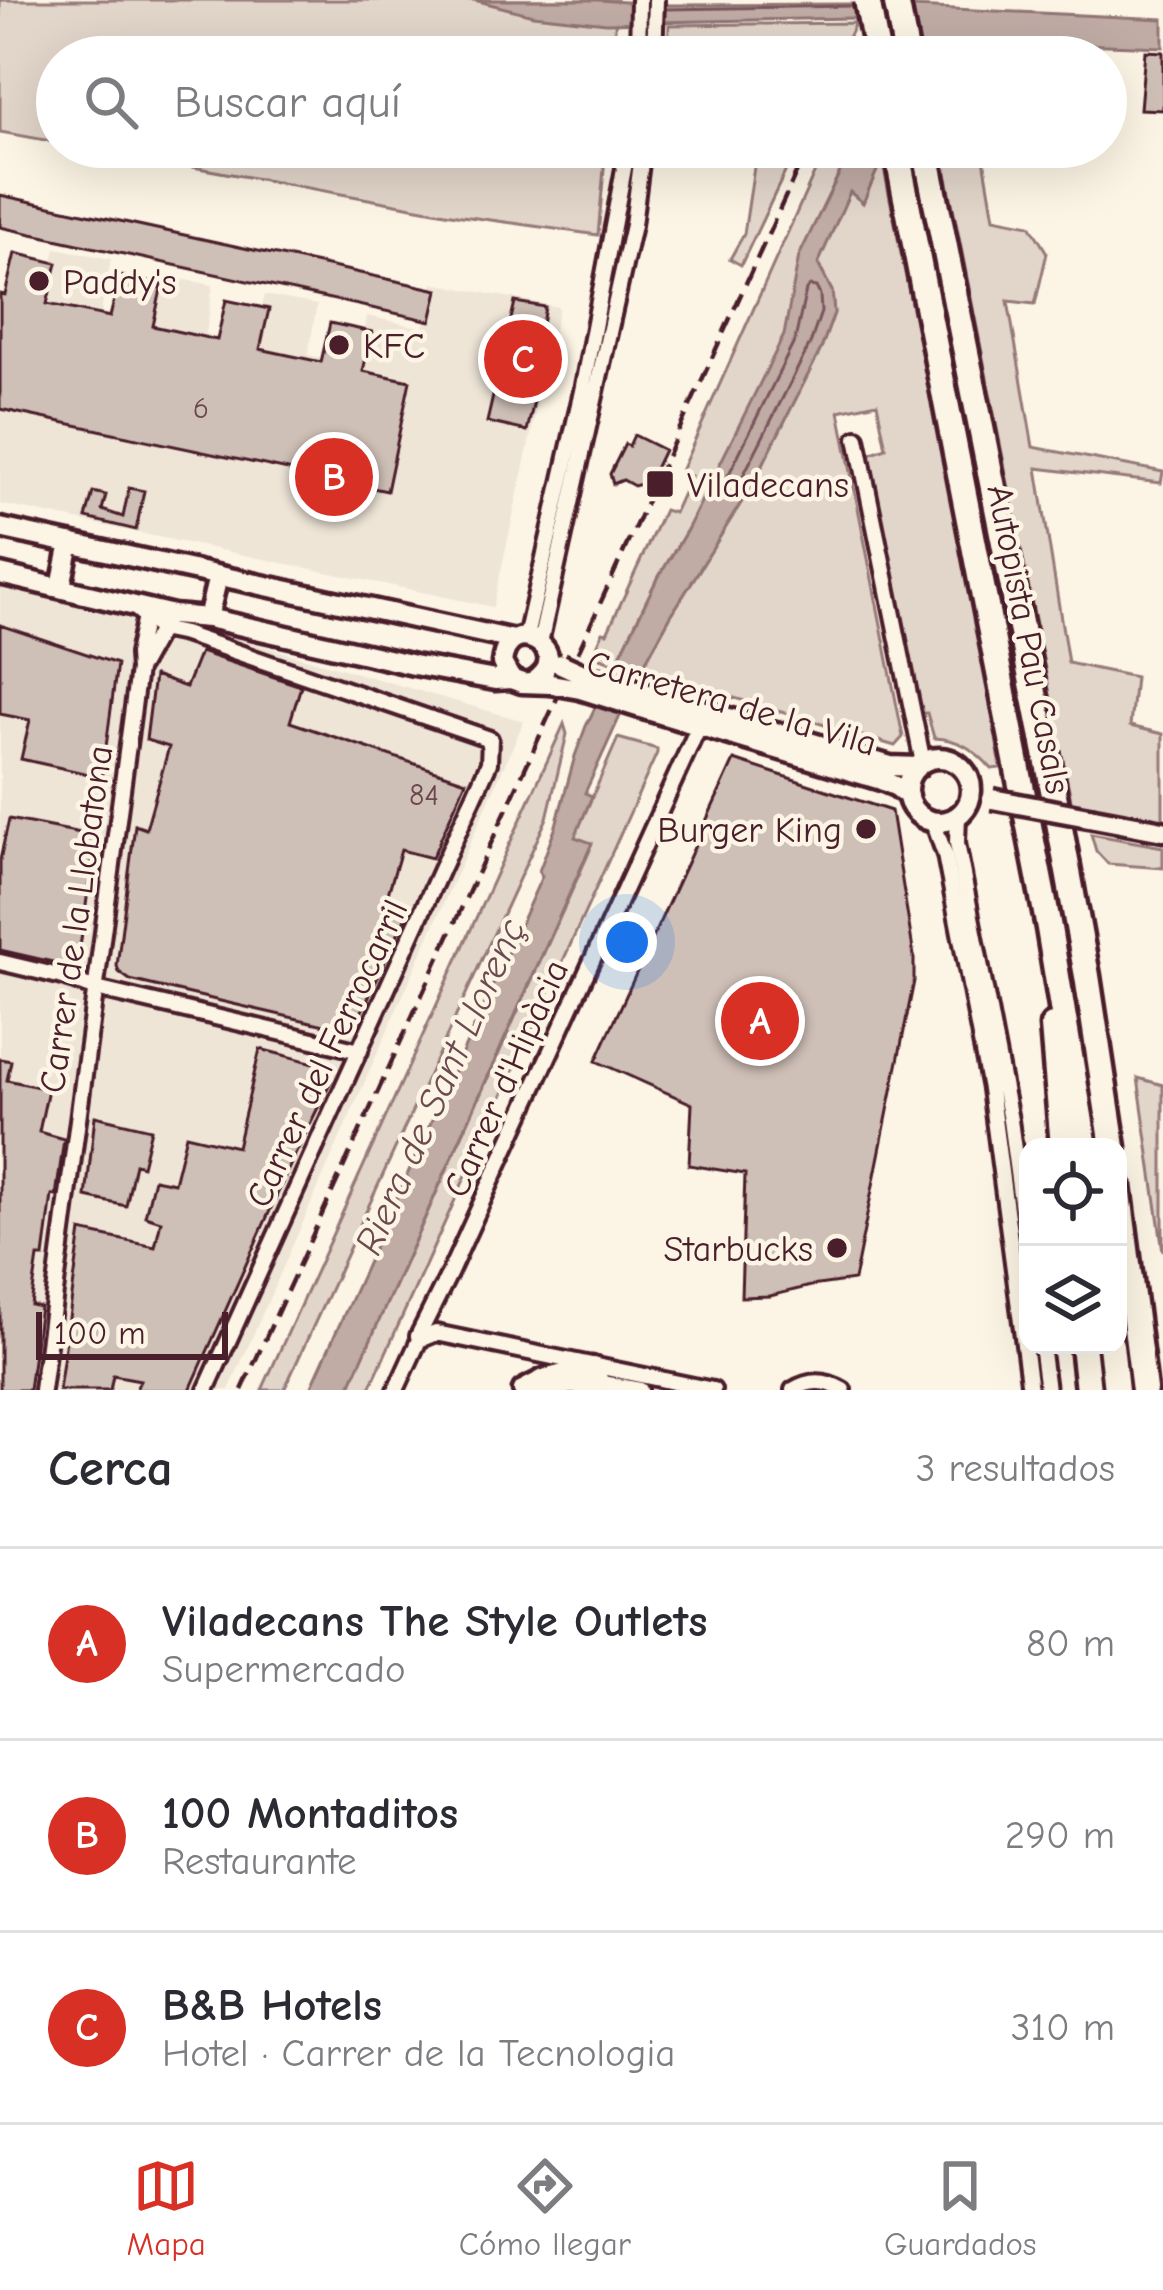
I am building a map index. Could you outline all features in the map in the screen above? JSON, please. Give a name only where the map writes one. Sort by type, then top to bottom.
[{"type":"highway","points":[[867,0],[874,36]]},
{"type":"highway","points":[[896,0],[903,36]]},
{"type":"highway","name":"Autopista Pau Casals","points":[[900,168],[1049,928],[1084,1138]]},
{"type":"highway","name":"Autopista Pau Casals","points":[[929,168],[1050,772],[1112,1138]]},
{"type":"highway","points":[[1049,928],[1062,1138]]},
{"type":"highway","points":[[1126,1246],[1144,1390]]},
{"type":"highway","points":[[1084,1354],[1088,1390]]},
{"type":"highway","points":[[1112,1354],[1116,1390]]},
{"type":"highway","points":[[541,1390],[594,1375]]},
{"type":"street","points":[[638,36],[639,0]]},
{"type":"street","points":[[655,36],[656,0]]},
{"type":"street","points":[[0,574],[62,586],[166,622],[208,618],[414,665],[542,683],[538,649],[624,168]]},
{"type":"street","points":[[538,649],[633,225],[640,168]]},
{"type":"street","points":[[857,438],[921,765]]},
{"type":"street","name":"Carretera de la Vila","points":[[0,528],[538,649],[699,726],[881,780],[908,796]]},
{"type":"street","points":[[62,586],[70,543]]},
{"type":"street","points":[[208,618],[218,576]]},
{"type":"street","name":"Carrer de la Llobatona","points":[[42,1390],[138,670],[137,610]]},
{"type":"street","name":"Carrer de la Llobatona","points":[[138,670],[166,622]]},
{"type":"street","name":"Carrer del Ferrocarril","points":[[166,622],[184,634],[490,739],[489,763],[206,1390]]},
{"type":"street","points":[[511,679],[502,658],[505,650],[538,649]]},
{"type":"street","name":"Carretera de la Vila","points":[[542,683],[649,702],[890,766],[921,765]]},
{"type":"street","name":"Carrer d'Hipàcia","points":[[396,1390],[699,726]]},
{"type":"street","points":[[958,815],[942,822],[919,815],[908,796],[908,783],[921,765],[938,758],[960,766],[969,779],[970,795],[958,815],[957,843],[1010,1120],[1027,1246]]},
{"type":"street","points":[[970,795],[1163,831]]},
{"type":"street","points":[[933,821],[945,855],[990,1089],[1030,1390]]},
{"type":"street","points":[[0,962],[360,1051]]},
{"type":"street","points":[[441,1291],[433,1322],[442,1334]]},
{"type":"street","points":[[419,1340],[442,1334],[640,1390]]},
{"type":"street","points":[[1042,1354],[1047,1390]]},
{"type":"street","points":[[523,1390],[544,1378],[594,1375],[713,1390]]},
{"type":"street","points":[[793,1390],[822,1382],[843,1390]]},
{"type":"shaded area","points":[[0,0],[617,0],[614,36],[36,36],[36,138],[0,132]]},
{"type":"shaded area","points":[[855,23],[849,36],[669,36],[669,25]]},
{"type":"shaded area","points":[[198,168],[604,168],[598,235],[462,216]]},
{"type":"shaded area","points":[[754,168],[787,168],[741,265],[730,259],[744,234]]},
{"type":"shaded area","points":[[817,168],[842,168],[800,256],[796,326],[740,441],[654,585],[616,664],[593,655],[664,510],[674,513],[691,476],[681,471]]},
{"type":"shaded area","points":[[878,168],[884,168],[1001,768],[992,769],[959,743],[934,738],[927,713],[920,713],[868,463],[872,453],[886,448],[877,403],[839,411],[903,737],[895,746],[641,670],[754,482],[821,349],[834,313],[832,291],[818,264],[850,191],[863,202]]},
{"type":"shaded area","points":[[945,168],[986,168],[994,218],[1030,225],[1047,253],[1035,304],[1008,301],[1033,447],[1163,472],[1161,483],[1037,468],[1068,663],[1135,677],[1130,726],[1163,734],[1163,822],[1072,805]]},
{"type":"shaded area","points":[[56,248],[111,259],[101,313],[146,322],[155,274],[213,285],[206,334],[251,348],[265,295],[317,305],[308,355],[358,366],[367,316],[423,328],[433,283],[559,307],[493,607],[0,504],[0,292],[42,302]]},
{"type":"shaded area","points":[[0,570],[524,721],[229,1390],[0,1390]]},
{"type":"shaded area","points":[[564,724],[567,734],[547,818],[284,1390],[262,1390]]},
{"type":"shaded area","points":[[618,738],[657,749],[657,753],[369,1390],[348,1390],[590,850],[572,843]]},
{"type":"shaded area","points":[[1091,834],[1163,847],[1163,868],[1108,864],[1096,851]]},
{"type":"shaded area","points":[[1138,1078],[1163,1085],[1163,1251]]},
{"type":"water","points":[[474,0],[852,4],[1163,19],[1163,47],[1127,46],[1127,36],[865,36],[853,18],[606,23],[533,15]]},
{"type":"water","points":[[842,168],[878,168],[863,203],[850,192],[818,264],[832,291],[834,313],[821,349],[754,482],[641,670],[585,793],[592,796],[575,837],[592,843],[348,1390],[310,1390],[542,876],[539,871],[586,726],[784,335],[799,256]]},
{"type":"building","points":[[1145,51],[1163,52],[1163,110],[1140,109]]},
{"type":"building","points":[[0,195],[438,290],[431,321],[0,227]]},
{"type":"building","points":[[15,253],[57,263],[47,304],[110,317],[120,276],[162,285],[153,326],[217,340],[226,300],[269,309],[260,349],[321,362],[330,323],[372,332],[363,371],[410,381],[387,491],[0,409],[0,294],[5,295]]},
{"type":"building","points":[[515,302],[545,307],[540,335],[549,338],[527,431],[487,422]]},
{"type":"building","name":"Viladecans","points":[[634,435],[664,450],[650,479],[645,476],[634,486],[623,480],[613,484],[610,474]]},
{"type":"building","points":[[129,488],[144,491],[136,530],[86,518],[93,492],[106,495],[102,510],[123,517]]},
{"type":"building","points":[[0,625],[117,664],[102,777],[21,759],[30,720],[0,714]]},
{"type":"building","points":[[200,652],[301,686],[290,722],[466,781],[432,858],[401,850],[384,907],[407,914],[352,1027],[342,1029],[130,980],[119,972],[135,825],[146,829],[169,747],[146,740],[154,676],[186,687]]},
{"type":"building","points":[[734,760],[891,811],[914,956],[914,981],[854,1280],[770,1296],[741,1297],[745,1174],[689,1165],[692,1104],[596,1061]]},
{"type":"building","points":[[9,819],[96,836],[80,947],[69,961],[57,963],[0,950],[0,860]]},
{"type":"building","points":[[260,1049],[318,1064],[331,1081],[190,1390],[136,1390],[140,1380],[113,1375],[110,1390],[59,1390],[81,1231],[155,1247],[161,1221],[145,1216],[154,1179],[174,1183],[186,1135],[237,1147]]},
{"type":"building","points":[[0,1059],[11,1061],[7,1080],[48,1089],[39,1132],[64,1139],[31,1305],[40,1307],[29,1390],[0,1390]]},
{"type":"building","points":[[95,1116],[151,1129],[142,1166],[135,1164],[126,1206],[86,1197]]},
{"type":"railway","points":[[869,36],[885,0]]},
{"type":"railway","points":[[242,1390],[798,168]]},
{"type":"place","name":"Paddy's","points":[[39,281]]},
{"type":"place","name":"KFC","points":[[339,345]]},
{"type":"place","name":"B&B Hotels","points":[[523,359]]},
{"type":"place","name":"100 Montaditos","points":[[334,477]]},
{"type":"place","name":"Viladecans","points":[[660,484]]},
{"type":"place","name":"Burger King","points":[[866,829]]},
{"type":"place","name":"Viladecans The Style Outlets","points":[[760,1021]]},
{"type":"place","name":"Starbucks","points":[[837,1248]]},
{"type":"water label","name":"Riera de Sant Llorenç","points":[[439,1086]]}]
